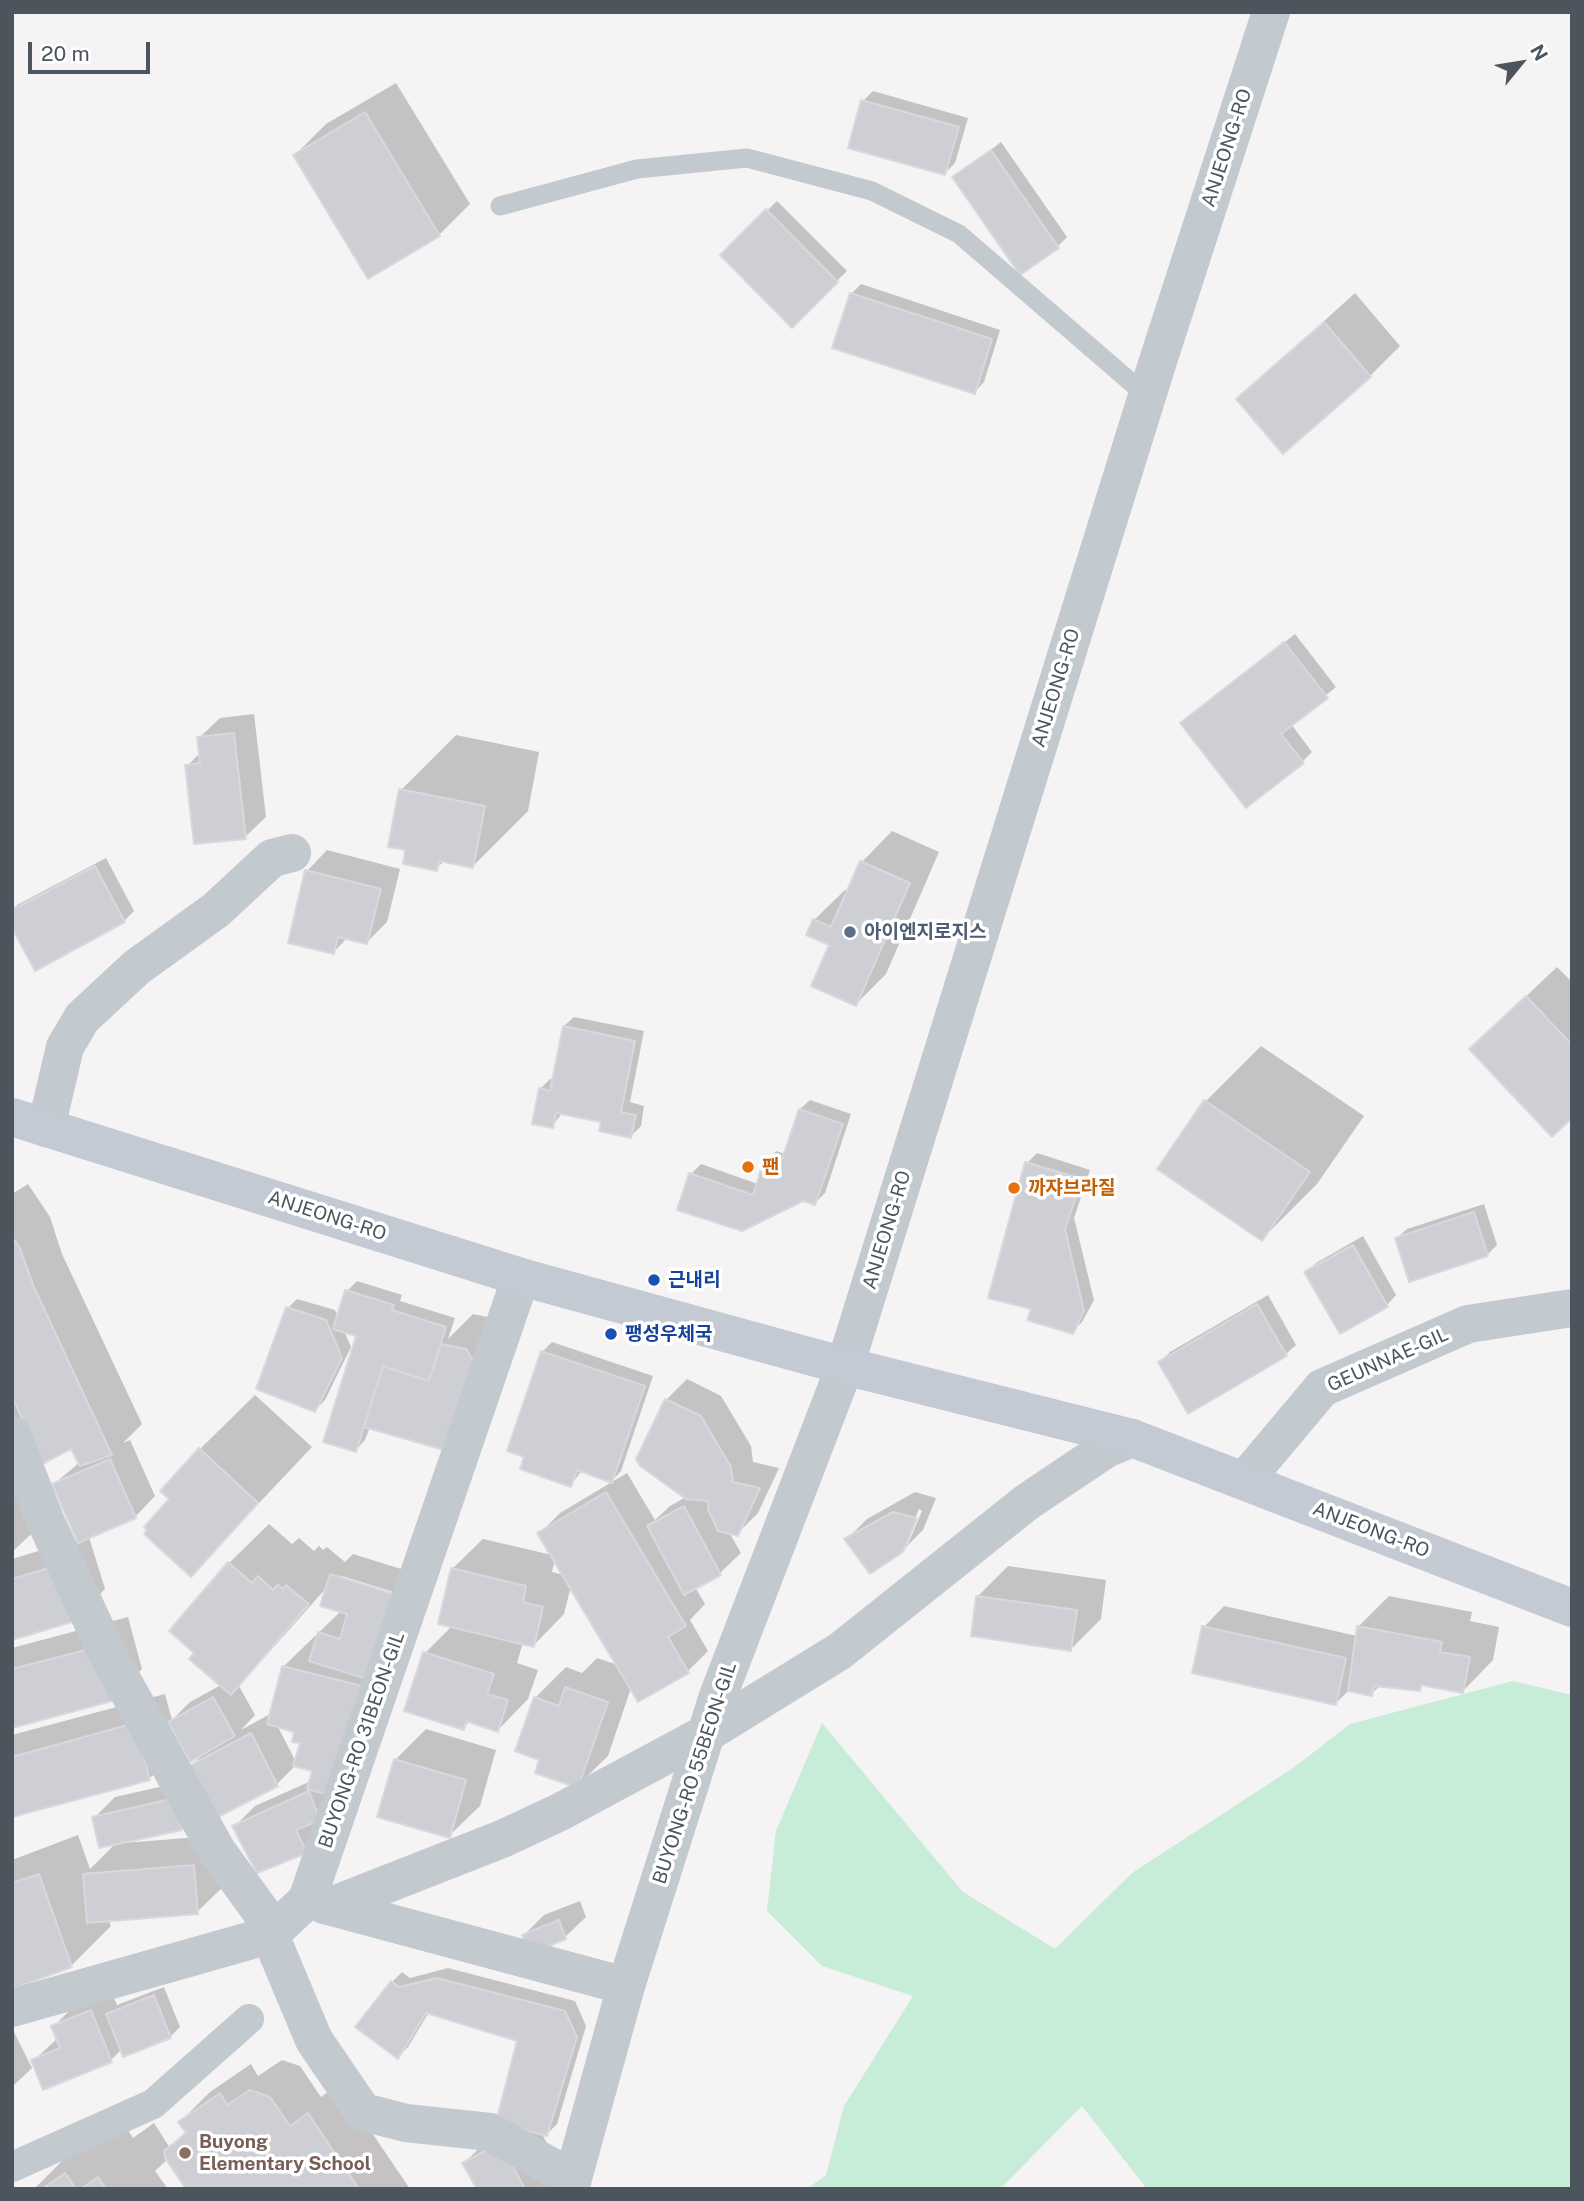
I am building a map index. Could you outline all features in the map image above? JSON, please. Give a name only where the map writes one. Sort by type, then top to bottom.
[{"type":"main road","name":"ANJEONG-RO","points":[[29,1122],[521,1277],[845,1366],[1132,1438],[1572,1608]]},
{"type":"street","name":"ANJEONG-RO","points":[[845,1366],[1147,396],[1271,12]]},
{"type":"street","points":[[29,1122],[82,1018],[137,967],[216,910],[272,858],[292,853]]},
{"type":"street","name":"BUYONG-RO 31BEON-GIL","points":[[12,2008],[272,1933],[319,1903],[521,1277]]},
{"type":"street","name":"GEUNNAE-GIL","points":[[1244,1481],[1322,1388],[1468,1324],[1572,1308]]},
{"type":"street","name":"BUYONG-RO 55BEON-GIL","points":[[571,2184],[626,1986],[707,1733],[845,1366]]},
{"type":"street","points":[[12,1435],[45,1520],[112,1663],[217,1851],[272,1933],[314,2040],[363,2112],[406,2123],[490,2132],[571,2184]]},
{"type":"street","points":[[319,1903],[502,1839],[560,1812],[707,1733],[840,1651],[1027,1502],[1106,1449],[1132,1438]]},
{"type":"street","points":[[319,1903],[626,1986]]},
{"type":"street","points":[[12,2167],[153,2104],[249,2019]]},
{"type":"lane","points":[[500,206],[637,169],[747,158],[872,191],[959,234],[1147,396]]},
{"type":"green space","points":[[1513,1681],[1572,1695],[1572,2189],[1147,2189],[1082,2106],[1000,2189],[807,2189],[826,2175],[844,2106],[913,1996],[822,1966],[767,1911],[776,1831],[822,1723],[963,1892],[1055,1949],[1132,1873],[1296,1766],[1350,1724]]},
{"type":"building","points":[[861,100],[959,127],[945,175],[848,148]]},
{"type":"building","points":[[365,112],[440,236],[368,279],[293,155]]},
{"type":"building","points":[[991,150],[1059,248],[1020,275],[952,177]]},
{"type":"building","points":[[766,209],[838,282],[792,328],[720,255]]},
{"type":"building","points":[[850,293],[992,339],[975,394],[832,348]]},
{"type":"building","points":[[1324,322],[1371,377],[1283,454],[1236,399]]},
{"type":"building","points":[[1284,642],[1328,698],[1281,734],[1304,763],[1246,808],[1180,723]]},
{"type":"building","points":[[234,733],[246,839],[194,844],[185,765],[200,763],[197,737]]},
{"type":"building","points":[[399,789],[485,806],[473,868],[439,861],[437,871],[403,864],[405,850],[388,847]]},
{"type":"building","points":[[860,861],[910,883],[856,1006],[811,986],[829,945],[806,935],[813,919],[831,927]]},
{"type":"building","points":[[95,866],[125,922],[35,971],[12,928],[12,910]]},
{"type":"building","points":[[305,870],[381,889],[367,944],[338,937],[334,954],[288,943]]},
{"type":"building","points":[[1526,996],[1572,1045],[1572,1118],[1552,1137],[1469,1049]]},
{"type":"building","points":[[563,1026],[635,1041],[621,1112],[636,1115],[631,1138],[599,1131],[601,1122],[556,1113],[553,1128],[532,1124],[539,1088],[550,1091]]},
{"type":"building","points":[[1204,1100],[1310,1172],[1262,1241],[1157,1169]]},
{"type":"building","points":[[799,1109],[843,1124],[815,1205],[803,1201],[742,1231],[677,1210],[689,1173],[753,1195],[764,1160],[780,1165]]},
{"type":"building","points":[[1025,1162],[1082,1179],[1065,1229],[1084,1311],[1073,1334],[1027,1320],[1031,1309],[988,1298]]},
{"type":"building","points":[[1474,1212],[1488,1256],[1409,1282],[1395,1238]]},
{"type":"building","points":[[12,1237],[20,1248],[33,1285],[112,1455],[80,1466],[71,1449],[42,1464],[12,1396]]},
{"type":"building","points":[[1353,1245],[1388,1307],[1340,1334],[1304,1272]]},
{"type":"building","points":[[345,1290],[394,1305],[392,1310],[446,1327],[429,1381],[383,1366],[356,1452],[323,1442],[356,1336],[333,1329]]},
{"type":"building","points":[[1257,1304],[1287,1356],[1188,1414],[1158,1362]]},
{"type":"building","points":[[286,1307],[326,1320],[342,1358],[315,1412],[256,1389]]},
{"type":"building","points":[[441,1344],[466,1349],[483,1377],[458,1454],[364,1427],[383,1366],[429,1381]]},
{"type":"building","points":[[541,1351],[645,1386],[612,1483],[577,1470],[571,1487],[520,1469],[524,1457],[507,1451]]},
{"type":"building","points":[[665,1399],[701,1416],[731,1467],[733,1482],[760,1488],[738,1536],[718,1531],[708,1509],[708,1501],[686,1499],[640,1466],[636,1459]]},
{"type":"building","points":[[199,1448],[258,1503],[191,1577],[144,1534],[147,1530],[144,1527],[169,1499],[160,1491]]},
{"type":"building","points":[[110,1459],[136,1518],[78,1543],[52,1484]]},
{"type":"building","points":[[606,1492],[686,1626],[668,1637],[689,1673],[638,1702],[537,1533]]},
{"type":"building","points":[[684,1506],[721,1575],[684,1595],[647,1526]]},
{"type":"building","points":[[893,1512],[917,1518],[903,1552],[870,1574],[844,1539]]},
{"type":"building","points":[[228,1562],[252,1583],[258,1576],[273,1590],[278,1585],[283,1589],[286,1585],[309,1604],[231,1695],[189,1659],[194,1653],[169,1631]]},
{"type":"building","points":[[59,1565],[75,1621],[12,1640],[12,1579]]},
{"type":"building","points":[[451,1568],[526,1586],[523,1602],[543,1607],[534,1647],[438,1624]]},
{"type":"building","points":[[330,1574],[397,1595],[370,1680],[309,1661],[318,1632],[340,1639],[347,1614],[320,1606]]},
{"type":"building","points":[[976,1596],[1077,1610],[1071,1651],[971,1636]]},
{"type":"building","points":[[1202,1626],[1346,1658],[1336,1705],[1192,1673]]},
{"type":"building","points":[[1357,1626],[1442,1642],[1440,1652],[1470,1657],[1463,1693],[1421,1685],[1420,1691],[1374,1686],[1372,1696],[1348,1691]]},
{"type":"building","points":[[98,1647],[112,1701],[12,1728],[12,1669]]},
{"type":"building","points":[[423,1652],[494,1674],[487,1694],[508,1700],[498,1732],[466,1721],[464,1730],[404,1711]]},
{"type":"building","points":[[282,1666],[366,1687],[337,1797],[307,1789],[312,1771],[293,1766],[300,1743],[292,1742],[294,1732],[267,1724]]},
{"type":"building","points":[[565,1687],[608,1702],[578,1788],[535,1773],[539,1760],[515,1751],[534,1697],[559,1706]]},
{"type":"building","points":[[213,1697],[235,1736],[190,1762],[168,1722]]},
{"type":"building","points":[[135,1723],[150,1780],[12,1817],[12,1757]]},
{"type":"building","points":[[251,1733],[278,1786],[216,1818],[189,1766]]},
{"type":"building","points":[[394,1759],[466,1780],[450,1838],[377,1817]]},
{"type":"building","points":[[309,1791],[320,1820],[296,1830],[307,1853],[257,1873],[232,1826]]},
{"type":"building","points":[[175,1798],[182,1830],[99,1848],[92,1817]]},
{"type":"building","points":[[194,1865],[198,1914],[87,1923],[83,1874]]},
{"type":"building","points":[[39,1874],[72,1967],[12,1989],[12,1883]]},
{"type":"building","points":[[559,1920],[566,1939],[530,1954],[522,1935]]},
{"type":"building","points":[[437,1978],[565,2011],[577,2037],[547,2136],[496,2122],[517,2041],[426,2013],[398,2059],[355,2027],[391,1981],[399,1987]]},
{"type":"building","points":[[154,1995],[171,2038],[123,2057],[106,2014]]},
{"type":"building","points":[[91,2010],[112,2062],[43,2090],[31,2060],[60,2048],[51,2026]]},
{"type":"building","points":[[250,2090],[270,2097],[290,2126],[308,2113],[359,2189],[186,2189],[165,2158],[164,2151],[186,2133],[178,2122],[220,2093],[227,2105]]},
{"type":"building","points":[[500,2143],[525,2189],[477,2189],[462,2163]]},
{"type":"building","points":[[65,2173],[76,2189],[42,2189]]},
{"type":"building","points":[[98,2177],[106,2189],[81,2189]]},
{"type":"place","name":"아이엔지로지스","points":[[850,932]]},
{"type":"place","name":"팬","points":[[748,1167]]},
{"type":"place","name":"까쟈브라질","points":[[1014,1188]]},
{"type":"place","name":"근내리","points":[[654,1280]]},
{"type":"place","name":"팽성우체국","points":[[611,1334]]},
{"type":"place","name":"Buyong Elementary School","points":[[185,2153]]}]
